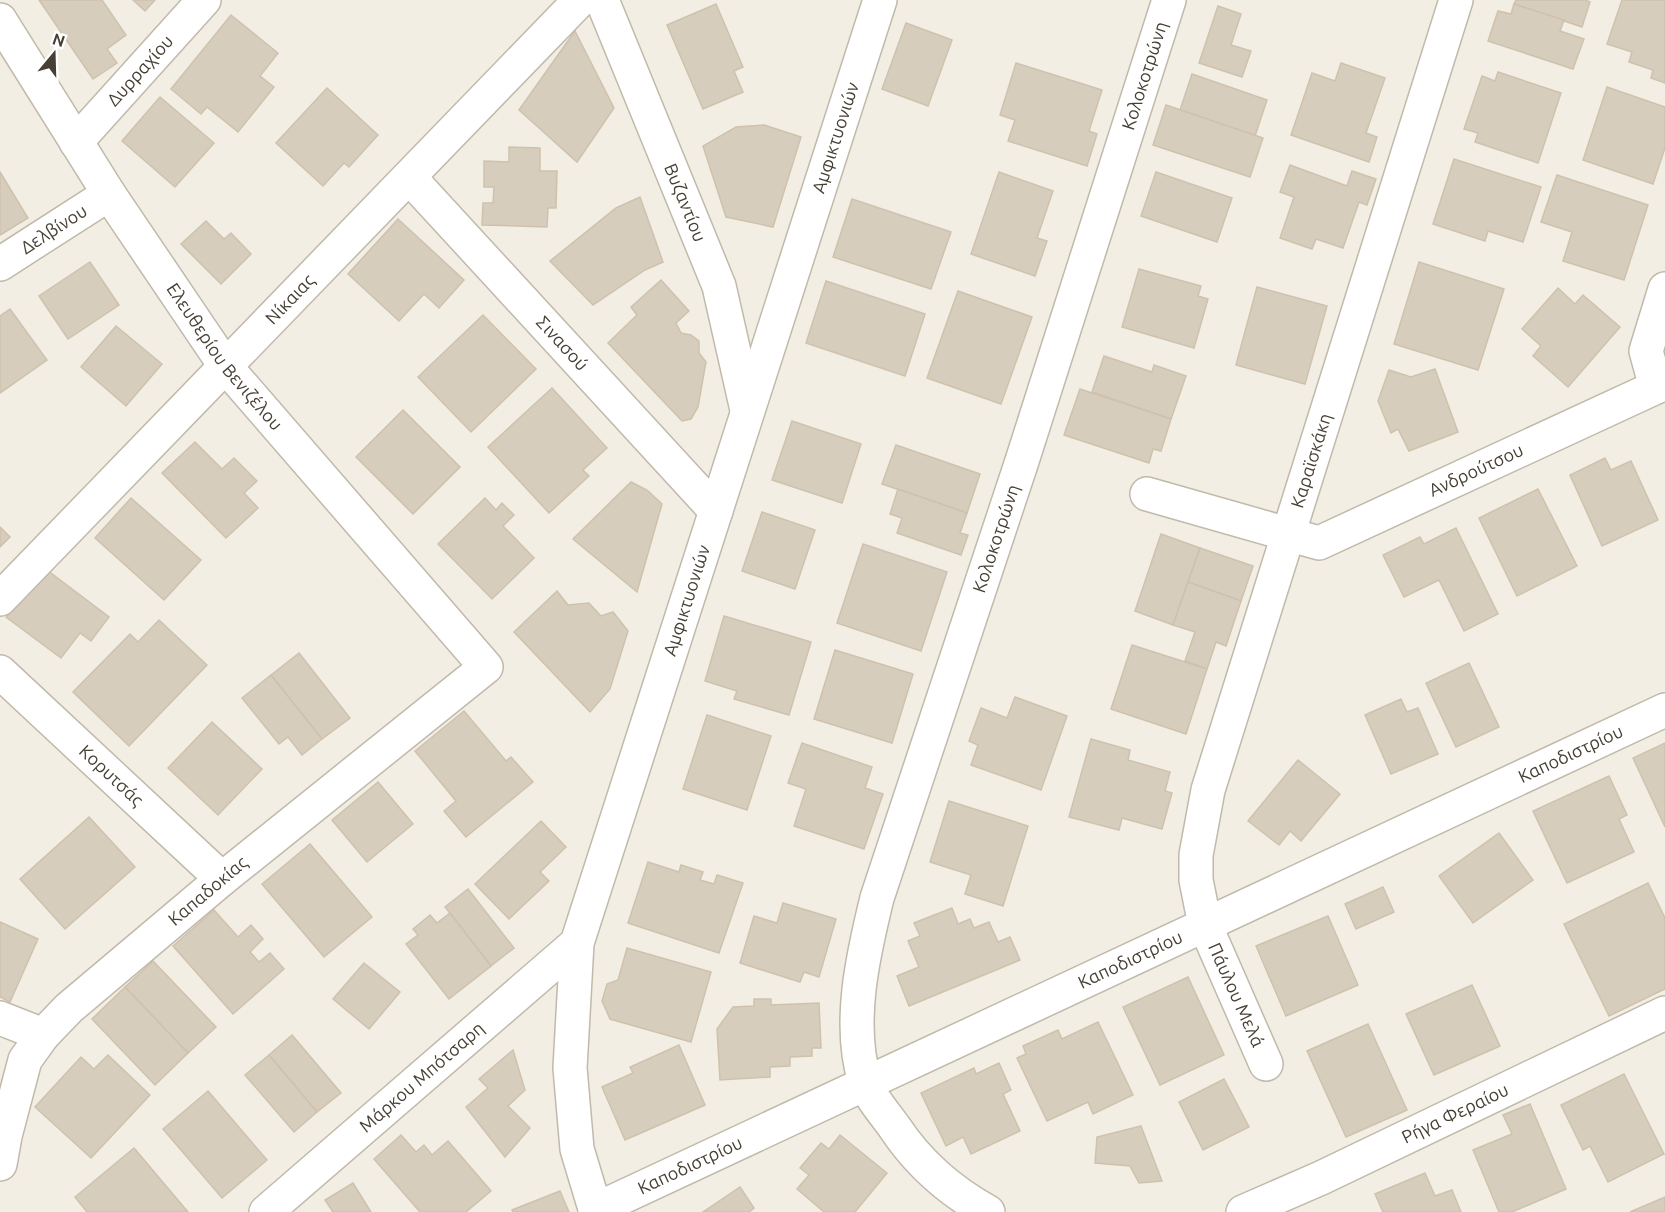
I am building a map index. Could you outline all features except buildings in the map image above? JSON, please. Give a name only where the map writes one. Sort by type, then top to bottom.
[{"type":"street","name":"Δυρραχίου","points":[[76,142],[204,0]]},
{"type":"street","name":"Νίκαιας","points":[[0,599],[580,0]]},
{"type":"street","name":"Βυζαντίου","points":[[602,0],[719,286],[748,412]]},
{"type":"street","name":"Αμφικτυονιών","points":[[596,1211],[577,1149],[570,1068],[577,943],[880,0]]},
{"type":"street","name":"Κολοκοτρώνη","points":[[865,1084],[857,1033],[859,990],[865,947],[877,898],[1018,472],[1169,0]]},
{"type":"street","name":"Καραϊσκάκη","points":[[1205,925],[1196,880],[1196,855],[1208,790],[1456,0]]},
{"type":"street","name":"Ελευθερίου Βενιζέλου","points":[[0,20],[109,194],[226,366],[486,667]]},
{"type":"street","name":"Σινασού","points":[[409,177],[716,511]]},
{"type":"street","name":"Δελβίνου","points":[[0,264],[109,194]]},
{"type":"street","points":[[1660,385],[1646,351],[1665,289]]},
{"type":"street","name":"Ανδρούτσου","points":[[1147,494],[1319,543],[1660,385]]},
{"type":"street","name":"Καπαδοκίας","points":[[0,1164],[25,1060],[43,1035],[69,1008],[222,879],[486,667]]},
{"type":"street","name":"Κορυτσάς","points":[[0,672],[222,879]]},
{"type":"street","name":"Καποδιστρίου","points":[[596,1211],[1665,710]]},
{"type":"street","name":"Πάυλου Μελά","points":[[1205,925],[1266,1064]]},
{"type":"street","name":"Μάρκου Μπότσαρη","points":[[266,1212],[577,943]]},
{"type":"street","name":"Ρήγα Φεραίου","points":[[1243,1212],[1322,1178],[1665,1013]]},
{"type":"street","points":[[0,1018],[43,1035]]},
{"type":"street","points":[[865,1084],[905,1144],[932,1173],[962,1198],[988,1212]]}]
